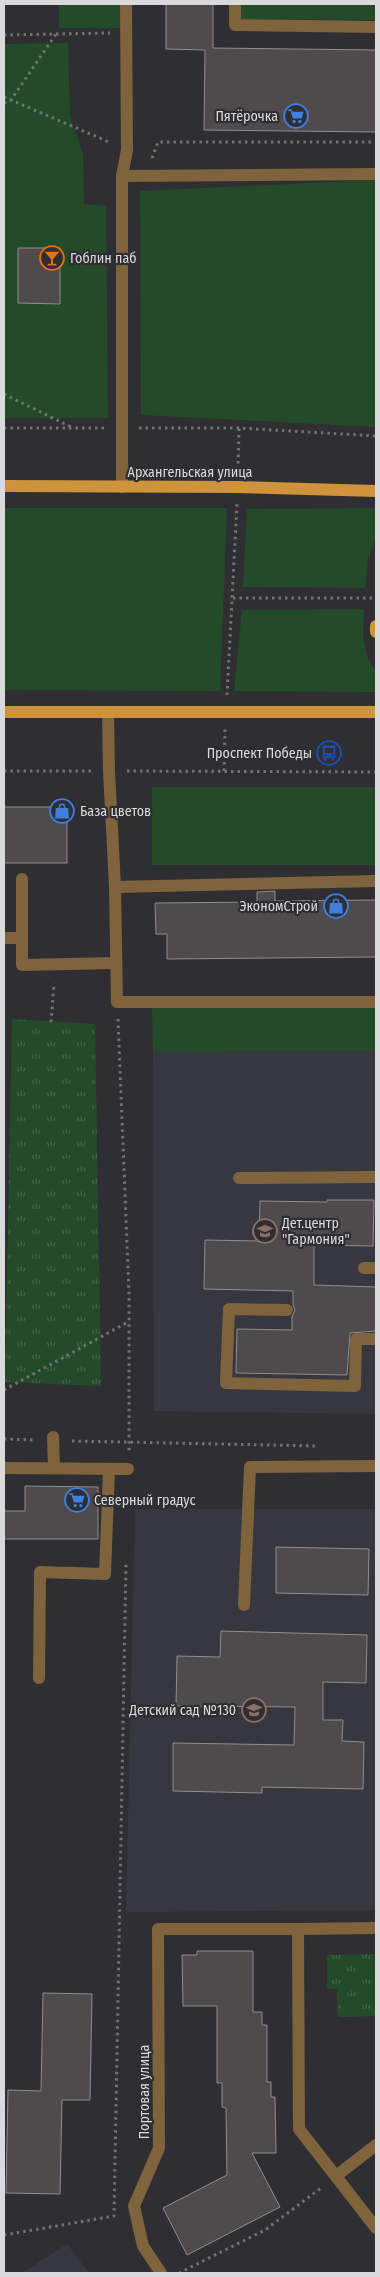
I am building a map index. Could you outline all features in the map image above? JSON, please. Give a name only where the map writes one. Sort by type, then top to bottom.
[{"type":"main road","name":"Архангельская улица","points":[[4,486],[238,487],[376,491]]},
{"type":"main road","points":[[376,626],[376,632]]},
{"type":"main road","points":[[4,712],[376,712]]},
{"type":"street","points":[[122,487],[122,176],[127,150],[126,4]]},
{"type":"street","points":[[236,4],[235,24],[376,27]]},
{"type":"street","points":[[122,176],[376,174]]},
{"type":"street","points":[[108,712],[115,887],[117,1002],[376,1002]]},
{"type":"street","points":[[22,879],[22,965],[115,963]]},
{"type":"street","points":[[115,887],[376,881]]},
{"type":"street","points":[[4,938],[22,938]]},
{"type":"street","points":[[239,1178],[376,1177]]},
{"type":"street","points":[[287,1310],[229,1309],[226,1383],[355,1386],[356,1339],[376,1339]]},
{"type":"street","points":[[54,1439],[54,1468]]},
{"type":"street","points":[[244,1605],[250,1467],[376,1466]]},
{"type":"street","points":[[4,1468],[128,1469]]},
{"type":"street","points":[[39,1678],[40,1572],[105,1574],[109,1468]]},
{"type":"street","points":[[376,1928],[298,1929],[299,2129],[376,2228]]},
{"type":"street","name":"Портовая улица","points":[[161,2273],[143,2246],[134,2206],[159,2148],[158,1930],[298,1929]]},
{"type":"street","points":[[336,2176],[376,2145]]},
{"type":"path","points":[[4,35],[125,33]]},
{"type":"path","points":[[4,103],[10,100],[56,34]]},
{"type":"path","points":[[4,97],[127,150]]},
{"type":"path","points":[[158,142],[376,142]]},
{"type":"path","points":[[4,394],[72,428]]},
{"type":"path","points":[[4,428],[240,428],[376,436]]},
{"type":"path","points":[[224,771],[240,428]]},
{"type":"path","points":[[233,598],[376,598]]},
{"type":"path","points":[[4,771],[376,772]]},
{"type":"path","points":[[51,1022],[56,964]]},
{"type":"path","points":[[117,1002],[128,1322],[130,1443],[128,1469]]},
{"type":"path","points":[[4,1390],[128,1322]]},
{"type":"path","points":[[4,1439],[327,1446]]},
{"type":"path","points":[[4,2235],[114,2216],[126,1558]]},
{"type":"path","points":[[178,2273],[266,2230],[336,2176]]},
{"type":"shaded area","name":"Дет.центр \"Гармония\"","points":[[376,1051],[376,1414],[154,1411],[153,1052]]},
{"type":"shaded area","name":"Детский сад №130","points":[[135,1509],[376,1509],[376,1910],[126,1912]]},
{"type":"shaded area","points":[[67,2244],[89,2273],[22,2273]]},
{"type":"green space","points":[[59,4],[122,4],[121,28],[59,28]]},
{"type":"green space","points":[[241,4],[376,4],[376,20],[241,19]]},
{"type":"green space","points":[[68,43],[70,116],[83,153],[84,204],[106,206],[108,418],[4,418],[4,44]]},
{"type":"green space","points":[[376,180],[376,427],[141,415],[140,191]]},
{"type":"green space","points":[[4,508],[227,508],[220,691],[4,690]]},
{"type":"green space","points":[[376,508],[376,536],[368,559],[365,588],[243,587],[247,509]]},
{"type":"green space","points":[[364,609],[363,637],[368,659],[376,672],[376,692],[234,691],[242,610]]},
{"type":"green space","points":[[152,787],[376,787],[376,865],[152,865]]},
{"type":"green space","points":[[152,1008],[376,1008],[376,1051],[153,1052]]},
{"type":"green space","points":[[12,1019],[95,1024],[101,1386],[5,1382]]},
{"type":"green space","points":[[376,1954],[376,2016],[338,2017],[337,1989],[327,1989],[327,1955]]},
{"type":"building","points":[[166,4],[213,4],[213,48],[376,50],[376,132],[204,130],[205,50],[166,49]]},
{"type":"building","points":[[18,248],[60,248],[60,304],[18,303]]},
{"type":"building","points":[[4,807],[67,807],[67,863],[4,863]]},
{"type":"building","points":[[275,891],[275,901],[376,900],[376,957],[167,959],[167,934],[156,934],[155,903],[257,902],[257,892]]},
{"type":"building","points":[[327,1200],[374,1200],[373,1246],[314,1245],[314,1285],[376,1287],[376,1331],[350,1333],[347,1375],[236,1373],[237,1329],[292,1330],[292,1316],[295,1311],[293,1291],[204,1289],[205,1240],[259,1241],[260,1201],[327,1202]]},
{"type":"building","points":[[25,1486],[98,1487],[98,1539],[4,1539],[4,1511],[25,1511]]},
{"type":"building","points":[[276,1547],[369,1549],[368,1595],[276,1593]]},
{"type":"building","points":[[221,1631],[367,1635],[366,1683],[323,1682],[323,1720],[343,1720],[342,1741],[364,1742],[363,1789],[262,1787],[262,1793],[173,1791],[173,1743],[294,1745],[295,1707],[176,1706],[177,1656],[220,1657]]},
{"type":"building","points":[[197,1951],[253,1951],[253,2012],[262,2012],[262,2025],[267,2025],[267,2082],[271,2082],[271,2097],[275,2097],[276,2153],[252,2153],[280,2207],[187,2255],[163,2208],[227,2175],[226,2108],[222,2107],[222,2083],[217,2083],[217,2006],[183,2006],[182,1955],[197,1955]]},
{"type":"building","points":[[43,1993],[92,1994],[90,2100],[62,2100],[60,2194],[6,2193],[8,2090],[41,2091]]},
{"type":"place","name":"Пятёрочка","points":[[296,116]]},
{"type":"place","name":"Гоблин паб","points":[[52,258]]},
{"type":"place","name":"Проспект Победы","points":[[329,753]]},
{"type":"place","name":"База цветов","points":[[62,811]]},
{"type":"place","name":"ЭкономСтрой","points":[[336,906]]},
{"type":"place","name":"Дет.центр \"Гармония\"","points":[[265,1231]]},
{"type":"place","name":"Северный градус","points":[[77,1500]]},
{"type":"place","name":"Детский сад №130","points":[[254,1710]]}]
